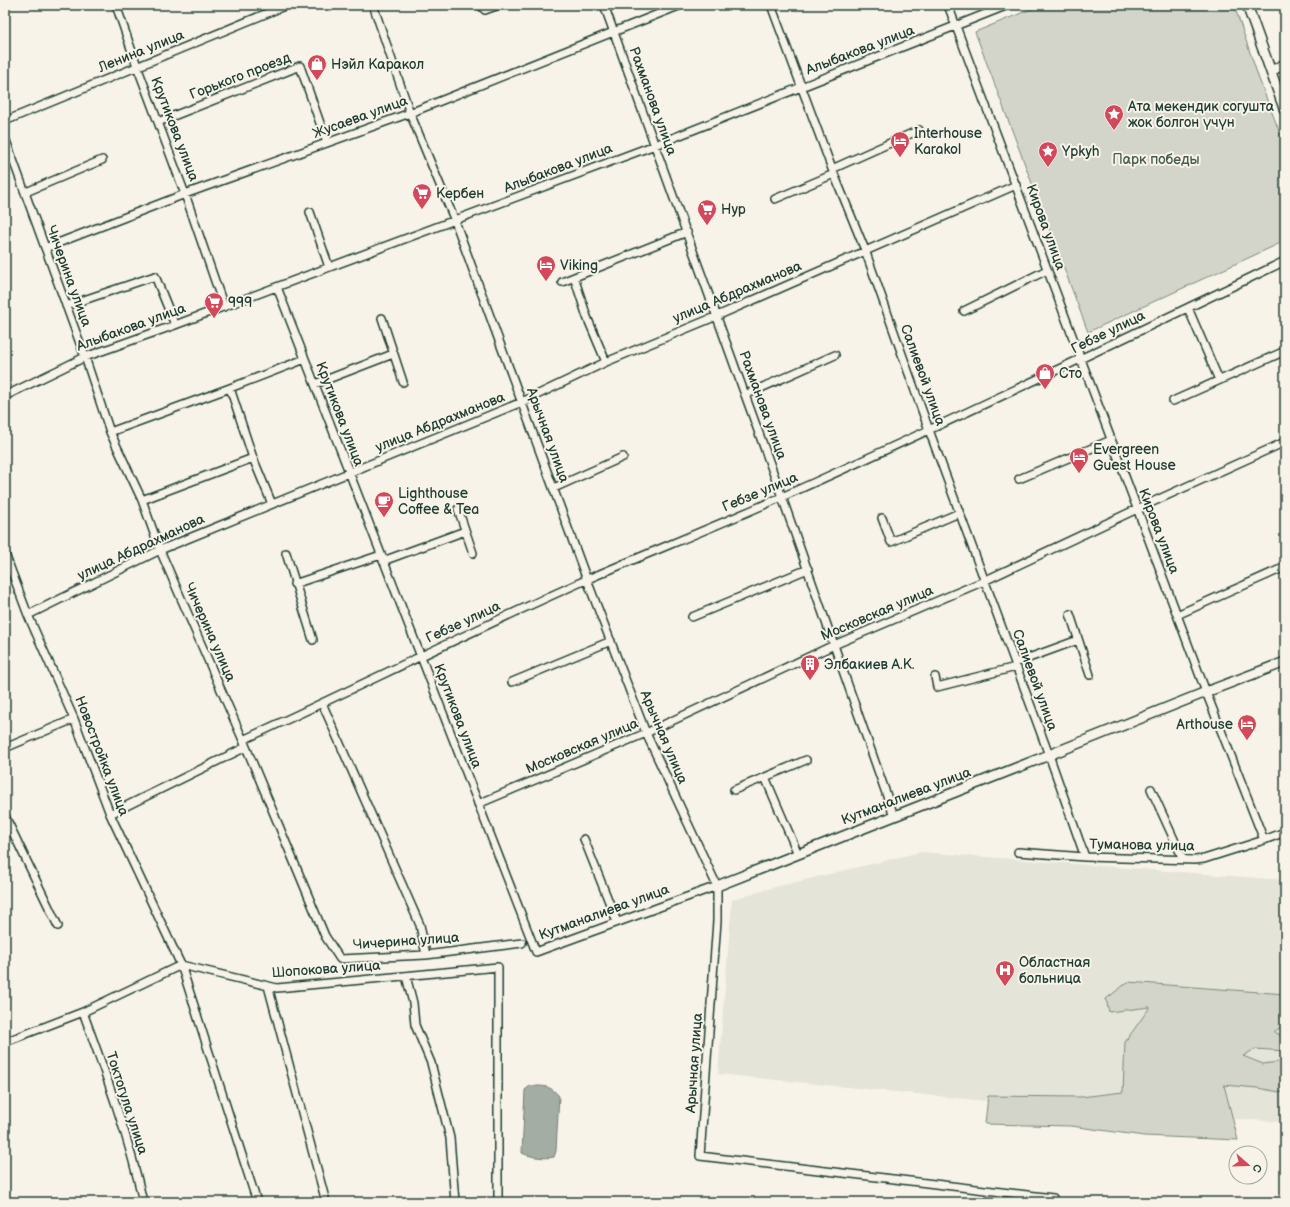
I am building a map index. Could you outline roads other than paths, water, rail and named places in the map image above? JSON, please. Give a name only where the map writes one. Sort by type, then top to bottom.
[{"type":"street","name":"Крутикова улица","points":[[116,5],[185,194],[224,307]]},
{"type":"street","name":"Ленина улица","points":[[5,121],[286,5]]},
{"type":"street","name":"Арычная улица","points":[[373,5],[410,113],[455,221],[587,580],[646,733],[717,886],[717,921],[700,1156],[1053,1198],[1053,1202]]},
{"type":"street","points":[[480,5],[485,10],[499,5]]},
{"type":"street","name":"Рахманова улица","points":[[604,5],[808,569],[894,816]]},
{"type":"street","name":"Жусаева улица","points":[[45,248],[185,194],[410,113],[681,5]]},
{"type":"street","name":"Салиевой улица","points":[[771,5],[833,172],[865,250],[959,513],[1049,755],[1084,857]]},
{"type":"street","name":"Кирова улица","points":[[948,5],[1206,692],[1264,840]]},
{"type":"street","name":"Алыбакова улица","points":[[5,396],[85,357],[329,268],[655,145],[956,27],[1008,5]]},
{"type":"street","points":[[1247,5],[1285,111]]},
{"type":"street","points":[[1271,71],[1285,64]]},
{"type":"street","name":"Горького проезд","points":[[158,122],[300,66],[327,143]]},
{"type":"street","points":[[775,199],[919,130]]},
{"type":"street","name":"Чичерина улица","points":[[5,138],[85,357],[110,432],[142,500],[160,550],[244,744],[324,936],[340,959],[426,955],[522,943]]},
{"type":"street","points":[[26,192],[102,160]]},
{"type":"street","name":"улица Абдрахманова","points":[[28,615],[160,550],[522,402],[606,362],[717,316],[1016,185]]},
{"type":"street","points":[[310,212],[329,268]]},
{"type":"street","points":[[562,282],[687,232]]},
{"type":"street","name":"Гебзе улица","points":[[110,814],[322,703],[420,656],[587,580],[782,497],[929,430],[1285,261]]},
{"type":"street","points":[[964,310],[1047,270]]},
{"type":"street","points":[[66,306],[155,276],[175,325]]},
{"type":"street","points":[[574,277],[587,317],[606,362]]},
{"type":"street","name":"Крутикова улица","points":[[277,287],[536,952]]},
{"type":"street","points":[[1188,308],[1219,380]]},
{"type":"street","points":[[382,318],[403,382]]},
{"type":"street","points":[[1173,401],[1285,351]]},
{"type":"street","points":[[315,384],[393,354]]},
{"type":"street","points":[[745,395],[835,355]]},
{"type":"street","points":[[110,432],[305,359]]},
{"type":"street","points":[[230,388],[253,458],[272,504]]},
{"type":"street","points":[[1019,479],[1111,440]]},
{"type":"street","name":"Московская улица","points":[[478,804],[646,733],[834,645],[984,581],[1137,509],[1285,442]]},
{"type":"street","points":[[554,488],[623,457]]},
{"type":"street","points":[[142,500],[253,458]]},
{"type":"street","points":[[458,509],[473,554]]},
{"type":"street","points":[[882,518],[892,542],[959,513]]},
{"type":"street","points":[[294,584],[382,558],[465,531]]},
{"type":"street","points":[[286,553],[294,584],[313,640]]},
{"type":"street","name":"Новостройка улица","points":[[5,554],[28,615],[74,719],[110,814],[181,965],[257,1202]]},
{"type":"street","points":[[1177,615],[1285,566]]},
{"type":"street","points":[[692,617],[808,569]]},
{"type":"street","points":[[1070,614],[1090,675]]},
{"type":"street","points":[[935,677],[937,687],[1015,665],[1078,640]]},
{"type":"street","points":[[512,682],[611,641]]},
{"type":"street","name":"Кутманалиева улица","points":[[536,952],[717,886],[1285,662]]},
{"type":"street","points":[[322,703],[420,925],[426,955]]},
{"type":"street","points":[[5,748],[74,719]]},
{"type":"street","points":[[734,790],[806,760]]},
{"type":"street","points":[[766,777],[798,854]]},
{"type":"street","points":[[1151,789],[1183,859]]},
{"type":"street","points":[[5,816],[58,926]]},
{"type":"street","name":"Туманова улица","points":[[1018,852],[1084,857],[1204,859],[1285,832]]},
{"type":"street","points":[[584,839],[617,922]]},
{"type":"street","points":[[5,1042],[83,1012],[181,965]]},
{"type":"street","name":"Шопокова улица","points":[[181,965],[277,988],[498,967],[498,1202]]},
{"type":"street","points":[[406,976],[413,1003],[415,1025],[431,1063],[450,1138],[455,1202]]},
{"type":"street","points":[[268,986],[326,1202]]},
{"type":"street","name":"Токтогула улица","points":[[83,1012],[113,1095],[144,1202]]},
{"type":"place","name":"Нэйл Каракол","points":[[317,81]]},
{"type":"place","name":"Ата мекендик согушта жок болгон үчүн","points":[[1114,131]]},
{"type":"place","name":"Interhouse Karakol","points":[[900,158]]},
{"type":"place","name":"Ypkyh","points":[[1048,168]]},
{"type":"place","name":"Кербен","points":[[422,210]]},
{"type":"place","name":"Нур","points":[[707,226]]},
{"type":"place","name":"Viking","points":[[546,282]]},
{"type":"place","name":"999","points":[[214,319]]},
{"type":"place","name":"Сто","points":[[1045,390]]},
{"type":"place","name":"Evergreen Guest House","points":[[1079,474]]},
{"type":"place","name":"Lighthouse Coffee & Tea","points":[[384,518]]},
{"type":"place","name":"Элбакиев А.К.","points":[[810,681]]},
{"type":"place","name":"Arthouse","points":[[1247,741]]},
{"type":"place","name":"Областная больница","points":[[1005,987]]},
{"type":"park label","name":"Парк победы","points":[[1156,159]]}]
